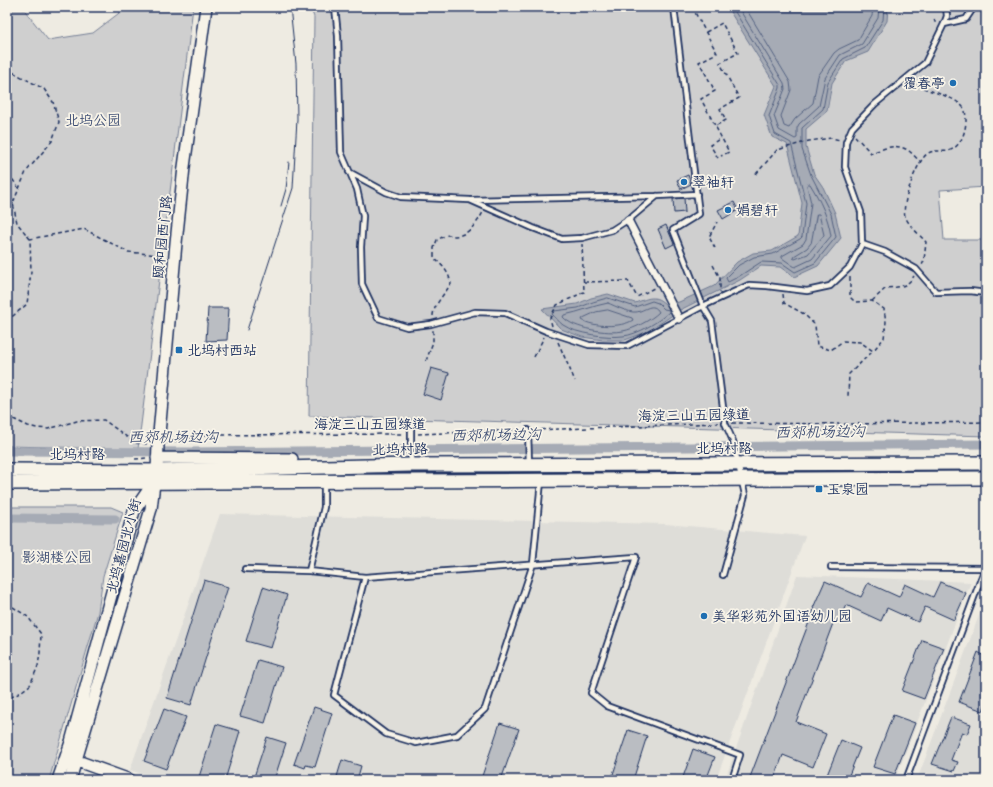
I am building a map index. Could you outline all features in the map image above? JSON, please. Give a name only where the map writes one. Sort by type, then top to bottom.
[{"type":"main road","points":[[292,459],[308,467]]},
{"type":"main road","name":"北坞村路","points":[[7,470],[156,470],[308,467],[411,460],[529,459],[737,464],[986,463]]},
{"type":"main road","name":"北坞村路","points":[[7,483],[156,470],[324,482],[986,478]]},
{"type":"street","name":"颐和园西门路","points":[[156,470],[176,236],[206,7]]},
{"type":"street","points":[[628,220],[679,319]]},
{"type":"street","name":"北坞村路","points":[[156,470],[292,459]]},
{"type":"street","name":"北坞嘉园北小街","points":[[70,780],[71,742],[134,511],[156,470]]},
{"type":"street","name":"北坞嘉园北小街","points":[[58,780],[71,759],[151,509],[156,470]]},
{"type":"street","points":[[71,759],[130,780]]},
{"type":"lane","points":[[335,7],[338,36],[341,152],[357,189],[363,216],[361,247],[362,284],[378,318],[407,327],[433,323],[475,312],[505,313],[546,332],[589,345],[626,346],[703,306],[749,285],[807,291],[830,286],[850,267],[862,244],[861,212],[845,167],[846,142],[851,132],[875,104],[925,63],[944,24],[947,16],[946,7]]},
{"type":"lane","points":[[674,7],[699,214],[673,230],[703,306],[712,321],[725,423],[733,441],[745,495],[723,574]]},
{"type":"lane","points":[[944,24],[966,19],[974,7]]},
{"type":"lane","points":[[349,172],[386,192],[401,196],[470,200],[697,194]]},
{"type":"lane","points":[[470,200],[562,239],[582,238],[612,230],[628,220],[657,196]]},
{"type":"lane","points":[[862,244],[885,252],[916,269],[936,292],[970,291],[986,293]]},
{"type":"lane","points":[[411,424],[411,460]]},
{"type":"lane","points":[[528,430],[529,459]]},
{"type":"lane","points":[[365,577],[334,695],[386,734],[416,743],[457,736],[485,709],[533,564],[541,480]]},
{"type":"lane","points":[[310,571],[324,507],[324,482]]},
{"type":"lane","points":[[245,569],[310,571],[365,577],[636,557],[591,693],[607,706],[740,755],[732,780]]},
{"type":"lane","points":[[831,567],[986,568],[906,780]]},
{"type":"path","points":[[692,7],[717,53],[699,62],[715,92],[701,99],[729,152],[720,156]]},
{"type":"path","points":[[706,32],[722,23],[738,53],[720,63],[739,98],[720,109],[726,120],[715,126]]},
{"type":"path","points":[[7,69],[44,89],[53,102],[59,122],[52,141],[26,172],[7,218]]},
{"type":"path","points":[[872,302],[886,288],[909,284],[924,261],[926,242],[910,224],[905,215],[909,189],[915,172],[927,154],[935,150],[948,151],[959,144],[965,131],[966,114],[962,105],[946,96],[930,92],[916,85],[907,78]]},
{"type":"path","points":[[851,132],[871,153],[897,147],[908,151],[922,162]]},
{"type":"path","points":[[718,158],[710,145],[722,138]]},
{"type":"path","points":[[756,174],[777,150],[810,141],[832,138],[846,142]]},
{"type":"path","points":[[7,175],[13,180],[19,189]]},
{"type":"path","points":[[7,321],[27,304],[31,272],[30,239],[17,223],[13,203]]},
{"type":"path","points":[[426,361],[433,342],[433,313],[451,284],[450,277],[445,268],[434,258],[434,248],[437,240],[447,235],[455,236],[462,234],[471,229],[480,218],[485,206]]},
{"type":"path","points":[[715,248],[709,237],[717,222]]},
{"type":"path","points":[[30,239],[84,229],[128,252],[159,255]]},
{"type":"path","points":[[575,381],[554,334],[550,318],[557,304],[584,292],[582,238]]},
{"type":"path","points":[[713,265],[720,278],[719,288],[721,298]]},
{"type":"path","points":[[848,396],[849,374],[884,338],[886,322],[884,309],[872,302],[855,302],[850,297],[850,267]]},
{"type":"path","points":[[584,282],[628,281],[637,297],[661,284]]},
{"type":"path","points":[[783,289],[784,303],[804,314],[815,325],[817,346],[831,350],[843,341],[860,342],[873,351]]},
{"type":"path","points":[[534,356],[546,332]]},
{"type":"path","name":"海淀三山五园绿道","points":[[7,416],[28,426],[43,429],[84,420],[104,420],[135,443],[158,445],[203,435],[411,437],[528,430],[725,423],[847,424],[986,422]]},
{"type":"path","points":[[7,602],[28,617],[40,634],[38,666],[30,685],[18,694],[7,699]]},
{"type":"shaded area","points":[[220,514],[665,524],[805,536],[716,780],[159,780],[130,770]]},
{"type":"shaded area","points":[[797,575],[971,582],[895,780],[725,780]]},
{"type":"shaded area","points":[[986,597],[986,780],[917,780]]},
{"type":"green space","name":"北坞公园","points":[[7,7],[22,7],[48,40],[93,33],[127,7],[193,7],[138,449],[7,446]]},
{"type":"green space","points":[[310,7],[986,7],[986,187],[940,190],[944,240],[986,240],[986,436],[309,416],[314,17]]},
{"type":"green space","name":"影湖楼公园","points":[[7,507],[111,507],[123,512],[103,576],[98,612],[49,780],[7,780]]},
{"type":"water","points":[[727,7],[888,7],[887,21],[868,52],[846,61],[832,83],[827,111],[806,129],[806,147],[814,174],[823,187],[835,213],[841,238],[818,266],[794,277],[780,267],[761,266],[740,280],[680,310],[649,331],[625,340],[603,340],[582,337],[561,329],[542,309],[577,304],[591,298],[608,294],[635,303],[652,298],[658,299],[666,305],[679,302],[714,286],[737,262],[753,253],[772,251],[798,236],[802,203],[787,144],[772,137],[764,115],[776,86]]},
{"type":"building","name":"翠袖轩","points":[[688,175],[691,184],[681,189],[677,180]]},
{"type":"building","points":[[684,198],[685,212],[674,213],[673,199]]},
{"type":"building","name":"娟碧轩","points":[[734,202],[738,210],[723,219],[718,210]]},
{"type":"building","points":[[666,225],[674,244],[666,248],[658,229]]},
{"type":"building","points":[[208,308],[229,308],[227,340],[206,341]]},
{"type":"building","points":[[431,368],[449,373],[441,400],[423,394]]},
{"type":"building","points":[[204,580],[228,587],[191,705],[167,698]]},
{"type":"building","points":[[825,581],[861,597],[868,583],[899,597],[905,584],[933,597],[940,582],[966,593],[954,620],[925,607],[918,622],[887,608],[881,621],[846,605],[839,620],[835,618],[796,722],[826,734],[813,767],[783,755],[774,780],[749,780],[814,609],[813,608]]},
{"type":"building","points":[[263,587],[287,595],[271,648],[246,641]]},
{"type":"building","points":[[922,640],[944,648],[924,699],[902,691]]},
{"type":"building","points":[[978,652],[986,657],[986,702],[983,711],[959,702]]},
{"type":"building","points":[[258,660],[282,667],[265,723],[240,716]]},
{"type":"building","points":[[314,707],[332,713],[315,767],[306,765],[305,768],[294,764]]},
{"type":"building","points":[[164,709],[186,717],[166,769],[144,761]]},
{"type":"building","points":[[893,715],[915,723],[895,774],[873,767]]},
{"type":"building","points":[[951,717],[971,724],[967,734],[962,732],[951,760],[958,762],[954,771],[932,764]]},
{"type":"building","points":[[500,723],[519,729],[501,780],[481,779]]},
{"type":"building","points":[[216,724],[240,731],[225,780],[198,780]]},
{"type":"building","points":[[628,730],[647,736],[633,780],[611,780]]},
{"type":"building","points":[[267,737],[286,743],[274,780],[253,780]]},
{"type":"building","points":[[841,740],[860,748],[847,780],[825,780]]},
{"type":"building","points":[[693,749],[715,757],[706,780],[682,780]]},
{"type":"building","points":[[342,760],[361,766],[357,780],[336,780]]},
{"type":"waterway","name":"西郊机场边沟","points":[[7,451],[190,452],[986,444]]},
{"type":"waterway","points":[[7,518],[115,519]]},
{"type":"tram line","points":[[247,330],[293,188],[297,119],[296,64],[290,7]]},
{"type":"tram line","points":[[281,206],[286,189],[289,162]]},
{"type":"place","name":"覆春亭","points":[[953,83]]},
{"type":"place","name":"翠袖轩","points":[[684,182]]},
{"type":"place","name":"娟碧轩","points":[[728,210]]},
{"type":"place","name":"北坞村西站","points":[[179,350]]},
{"type":"place","name":"玉泉园","points":[[819,489]]},
{"type":"place","name":"美华彩苑外国语幼儿园","points":[[704,616]]}]
